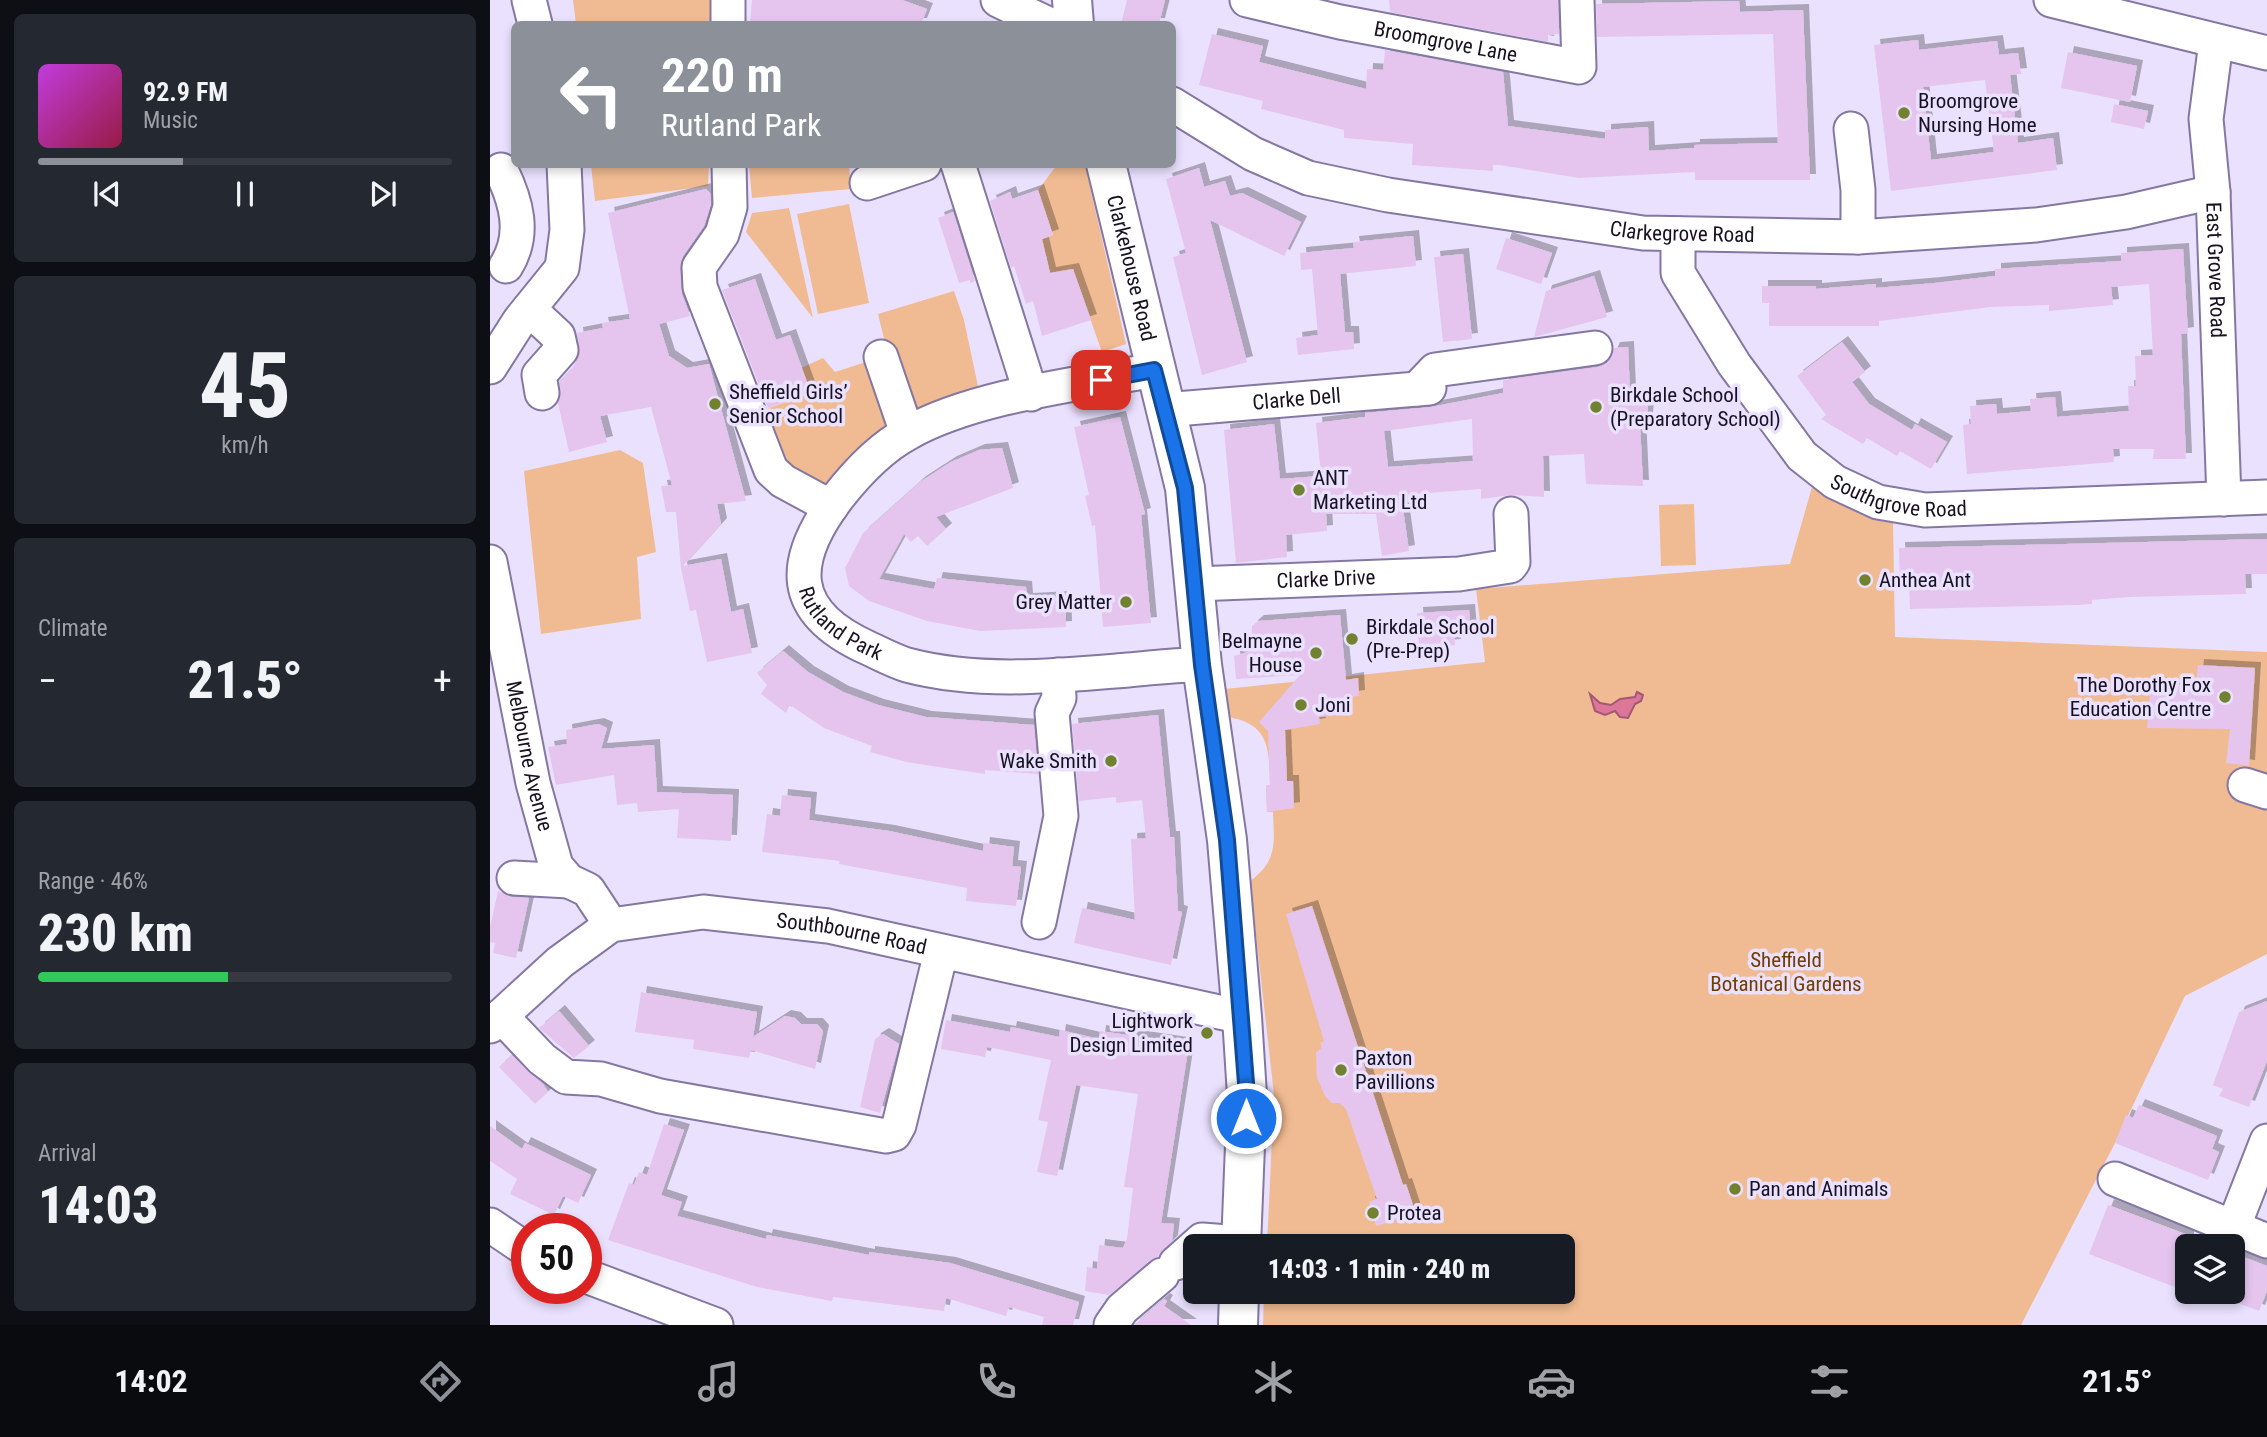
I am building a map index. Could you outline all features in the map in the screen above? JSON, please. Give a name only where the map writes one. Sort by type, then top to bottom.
[{"type":"main road","points":[[1072,0],[1074,21]]},
{"type":"main road","name":"Clarkehouse Road","points":[[1107,168],[1154,370],[1185,488],[1202,665],[1227,840],[1242,1017],[1247,1096],[1241,1234]]},
{"type":"main road","points":[[1238,1325],[1239,1304]]},
{"type":"street","points":[[528,0],[534,21]]},
{"type":"street","points":[[728,0],[728,21]]},
{"type":"street","points":[[998,0],[1042,21]]},
{"type":"street","name":"Broomgrove Lane","points":[[1247,0],[1340,11],[1579,67],[1577,0]]},
{"type":"street","points":[[2051,0],[2139,10],[2216,42],[2267,53]]},
{"type":"street","name":"East Grove Road","points":[[2216,42],[2206,119],[2213,192],[2224,499]]},
{"type":"street","name":"Clarkegrove Road","points":[[1176,106],[1253,154],[1308,178],[1388,195],[1643,233],[1857,237],[2036,225],[2126,212],[2213,192]]},
{"type":"street","points":[[1852,129],[1858,190],[1857,237]]},
{"type":"street","points":[[502,168],[519,218],[514,254],[506,266]]},
{"type":"street","points":[[490,367],[529,309],[562,268],[567,230],[564,168]]},
{"type":"street","points":[[730,168],[730,207],[722,234],[699,267],[700,288],[771,470],[783,481],[831,507]]},
{"type":"street","points":[[867,183],[912,168]]},
{"type":"street","points":[[959,168],[1031,394]]},
{"type":"street","name":"Southgrove Road","points":[[1678,234],[1678,272],[1734,364],[1802,456],[1835,482],[1878,502],[1925,510],[2267,497]]},
{"type":"street","points":[[529,309],[558,336],[561,350],[539,375],[542,393]]},
{"type":"street","name":"Clarke Dell","points":[[1164,410],[1423,388],[1435,370],[1595,348]]},
{"type":"street","points":[[881,357],[907,433]]},
{"type":"street","name":"Rutland Park","points":[[1154,370],[1031,394],[955,413],[907,433],[849,484],[831,507],[810,541],[804,562],[804,583],[812,606],[828,625],[855,642],[905,664],[958,675],[1058,675],[1202,665]]},
{"type":"street","name":"Clarke Drive","points":[[1195,584],[1458,574],[1510,566],[1513,562],[1511,514]]},
{"type":"street","name":"Melbourne Avenue","points":[[490,562],[533,783],[556,866],[569,881],[588,890],[611,925]]},
{"type":"street","points":[[1039,922],[1061,816],[1052,713],[1059,698],[1058,675]]},
{"type":"street","points":[[514,878],[569,881]]},
{"type":"street","name":"Southbourne Road","points":[[496,1021],[560,962],[611,925],[703,912],[828,926],[1242,1017]]},
{"type":"street","points":[[496,1021],[566,1077],[601,1079],[660,1096],[886,1136],[894,1134],[899,1125],[941,952]]},
{"type":"street","points":[[2233,1228],[2267,1141]]},
{"type":"street","points":[[2115,1179],[2267,1241]]},
{"type":"street","points":[[490,1225],[511,1239]]},
{"type":"street","points":[[1111,1325],[1122,1309],[1183,1257]]},
{"type":"street","points":[[602,1282],[716,1325]]},
{"type":"green space","points":[[573,0],[711,0],[711,21],[576,21]]},
{"type":"green space","points":[[591,168],[709,168],[708,186],[595,201]]},
{"type":"green space","points":[[749,168],[849,168],[851,189],[752,198]]},
{"type":"green space","points":[[1055,168],[1086,168],[1126,344],[1102,352],[1073,270],[1050,273],[1046,255],[1035,242],[1053,235],[1038,190]]},
{"type":"green space","points":[[849,204],[869,303],[818,314],[797,214]]},
{"type":"green space","points":[[789,208],[813,318],[746,232],[752,213]]},
{"type":"green space","points":[[954,291],[964,320],[979,391],[870,450],[832,481],[816,499],[783,481],[764,410],[810,393],[801,368],[823,358],[835,372],[888,355],[878,314]]},
{"type":"green space","points":[[620,450],[643,463],[656,552],[637,557],[641,619],[541,634],[524,471]]},
{"type":"green space","name":"Sheffield Botanical Gardens","points":[[1812,487],[1856,509],[1893,521],[1895,637],[2267,652],[2267,954],[2185,996],[2115,1143],[2021,1325],[1263,1325],[1264,1304],[1575,1304],[1575,1234],[1268,1234],[1274,1095],[1250,881],[1266,866],[1274,842],[1273,812],[1267,812],[1266,786],[1270,785],[1270,772],[1267,750],[1259,732],[1242,720],[1228,717],[1225,689],[1485,662],[1476,589],[1790,564]]},
{"type":"green space","points":[[1694,504],[1696,565],[1661,566],[1659,505]]},
{"type":"shaded area","points":[[1637,692],[1643,695],[1641,701],[1635,704],[1628,718],[1620,717],[1615,711],[1605,715],[1595,711],[1590,694],[1600,703],[1611,705],[1620,699],[1635,697]]},
{"type":"building","points":[[752,0],[902,0],[927,9],[922,21],[750,21]]},
{"type":"building","points":[[1127,0],[1165,0],[1160,21],[1122,21]]},
{"type":"building","points":[[1389,0],[1558,0],[1559,34],[1548,35],[1548,42],[1390,12]]},
{"type":"building","points":[[1739,1],[1740,12],[1803,10],[1810,180],[1695,180],[1695,172],[1579,178],[1493,164],[1493,171],[1412,165],[1413,144],[1344,138],[1344,130],[1261,109],[1263,101],[1199,85],[1212,34],[1263,46],[1259,62],[1366,89],[1367,69],[1383,70],[1385,50],[1503,72],[1508,126],[1605,139],[1605,130],[1648,127],[1649,151],[1694,148],[1694,145],[1778,143],[1773,34],[1597,37],[1596,4]]},
{"type":"building","name":"Broomgrove Nursing Home","points":[[1918,40],[1919,50],[1997,41],[1999,55],[2018,53],[2021,74],[2010,75],[2018,143],[2053,138],[2057,170],[1891,191],[1874,45]],"holes":[[[1985,80],[1994,152],[1931,160],[1923,87]]]},
{"type":"building","points":[[2068,52],[2137,66],[2130,102],[2061,88]]},
{"type":"building","points":[[2114,104],[2148,111],[2144,129],[2111,122]]},
{"type":"building","points":[[1199,168],[1204,187],[1225,181],[1230,196],[1242,193],[1301,222],[1284,256],[1210,220],[1247,362],[1202,375],[1173,257],[1186,253],[1166,179]]},
{"type":"building","points":[[706,189],[710,193],[711,204],[704,226],[683,256],[680,268],[682,294],[690,316],[659,324],[669,356],[687,368],[709,364],[746,501],[717,504],[721,524],[683,566],[721,559],[731,612],[743,609],[752,653],[707,662],[696,610],[690,611],[681,568],[676,512],[666,512],[661,486],[672,485],[651,407],[600,416],[607,442],[569,452],[558,403],[559,381],[572,369],[579,355],[577,333],[603,328],[602,323],[630,319],[608,213]]},
{"type":"building","points":[[1038,190],[1053,235],[1042,239],[1050,273],[1073,269],[1091,320],[1042,336],[1033,301],[1026,304],[1014,266],[1011,268],[990,201],[1010,192],[1012,199]]},
{"type":"building","points":[[953,212],[975,281],[970,283],[970,280],[959,283],[938,218]]},
{"type":"building","points":[[1413,236],[1416,266],[1340,274],[1345,332],[1353,332],[1354,349],[1298,355],[1296,338],[1318,335],[1312,269],[1301,270],[1300,253],[1354,248],[1353,242]]},
{"type":"building","points":[[1506,238],[1552,253],[1541,284],[1496,269]]},
{"type":"building","points":[[2183,249],[2188,333],[2181,334],[2186,459],[2153,459],[2154,449],[2113,449],[2114,462],[1967,474],[1963,425],[1971,424],[1970,406],[1996,404],[1997,414],[2031,411],[2030,399],[2055,397],[2057,417],[2129,411],[2128,386],[2136,386],[2135,356],[2153,355],[2149,284],[2111,287],[2113,305],[2049,311],[2049,305],[1991,307],[1879,321],[1879,326],[1769,326],[1769,303],[1762,303],[1762,286],[1816,286],[1816,289],[1876,284],[1876,288],[1935,283],[1995,276],[1995,269],[2121,261],[2121,253]]},
{"type":"building","points":[[1463,254],[1472,339],[1443,342],[1434,257]]},
{"type":"building","points":[[1594,276],[1607,317],[1534,337],[1546,291]]},
{"type":"building","points":[[755,279],[776,340],[790,335],[811,393],[768,408],[722,290]]},
{"type":"building","points":[[1842,342],[1865,372],[1852,382],[1869,404],[1912,430],[1915,424],[1947,442],[1931,469],[1900,451],[1897,456],[1867,438],[1863,444],[1821,419],[1826,415],[1797,376]]},
{"type":"building","points":[[1628,347],[1630,393],[1648,406],[1647,418],[1640,423],[1643,486],[1586,484],[1584,454],[1543,456],[1544,497],[1511,495],[1481,499],[1481,489],[1401,495],[1409,551],[1382,556],[1376,514],[1326,514],[1327,531],[1286,535],[1287,557],[1236,563],[1224,430],[1274,424],[1280,479],[1321,476],[1316,423],[1365,417],[1365,413],[1431,407],[1503,393],[1503,380],[1598,367],[1607,363],[1614,348]],"holes":[[[1472,419],[1473,461],[1388,467],[1384,431]]]},
{"type":"building","points":[[1120,417],[1145,514],[1141,515],[1151,623],[1103,627],[1095,525],[1092,526],[1085,496],[1089,495],[1074,427]]},
{"type":"building","points":[[1002,448],[1013,488],[936,517],[946,529],[927,546],[918,536],[911,542],[904,534],[879,579],[934,589],[937,578],[1026,587],[1027,599],[1065,597],[1066,627],[980,631],[927,621],[869,601],[849,586],[845,568],[863,533],[920,482],[951,462],[979,450]]},
{"type":"building","points":[[2267,539],[2267,574],[2245,574],[2246,594],[2130,597],[2092,600],[2092,604],[2079,605],[1910,609],[1909,582],[1900,583],[1899,548]]},
{"type":"building","points":[[1469,610],[1471,634],[1454,635],[1455,645],[1419,648],[1417,613]]},
{"type":"building","points":[[1340,615],[1346,680],[1358,678],[1359,696],[1335,699],[1337,715],[1319,717],[1320,724],[1285,730],[1287,781],[1293,781],[1294,808],[1267,812],[1266,786],[1270,785],[1268,731],[1259,722],[1300,675],[1236,679],[1234,656],[1251,651],[1252,626],[1258,621]]},
{"type":"building","points":[[783,651],[808,672],[843,692],[878,705],[926,717],[1034,725],[1038,774],[985,770],[985,774],[906,762],[870,752],[872,746],[824,728],[790,705],[786,713],[761,694],[767,685],[757,673]]},
{"type":"building","points":[[2198,665],[2255,668],[2249,766],[2226,763],[2230,729],[2147,728],[2151,683],[2196,686]]},
{"type":"building","points":[[1158,715],[1170,837],[1174,837],[1178,911],[1182,912],[1171,965],[1074,943],[1082,908],[1135,920],[1131,839],[1146,838],[1142,800],[1116,803],[1116,797],[1079,801],[1072,724]]},
{"type":"building","points":[[598,724],[607,728],[601,749],[654,745],[657,792],[733,795],[731,841],[677,838],[679,809],[638,812],[637,803],[617,805],[614,775],[556,785],[548,747],[567,744],[566,730]]},
{"type":"building","points":[[782,795],[811,798],[809,820],[889,831],[983,851],[984,843],[1014,847],[1012,866],[1021,867],[1016,906],[966,901],[967,888],[839,864],[840,861],[762,852],[767,814],[780,816]]},
{"type":"building","points":[[498,891],[512,897],[529,898],[516,958],[493,953],[495,943],[490,942],[490,927]]},
{"type":"building","name":"Paxton Pavillions","points":[[1312,906],[1403,1185],[1406,1184],[1416,1214],[1376,1226],[1369,1202],[1377,1199],[1346,1109],[1339,1103],[1332,1103],[1325,1096],[1317,1078],[1316,1052],[1322,1048],[1320,1043],[1324,1041],[1286,914]]},
{"type":"building","points":[[641,992],[757,1012],[753,1037],[785,1016],[795,1018],[801,1024],[817,1024],[823,1031],[815,1069],[751,1050],[749,1058],[693,1049],[694,1040],[635,1032]]},
{"type":"building","points":[[2267,1001],[2267,1061],[2249,1107],[2219,1096],[2223,1089],[2213,1085],[2239,1012]]},
{"type":"building","points":[[559,1011],[589,1046],[574,1058],[539,1028]]},
{"type":"building","points":[[946,1020],[1010,1032],[1011,1027],[1059,1037],[1060,1030],[1099,1039],[1100,1031],[1189,1044],[1161,1223],[1174,1224],[1172,1241],[1158,1256],[1109,1295],[1085,1291],[1087,1267],[1097,1269],[1099,1245],[1123,1248],[1127,1239],[1133,1188],[1124,1187],[1138,1094],[1076,1085],[1057,1176],[1037,1172],[1048,1122],[1038,1120],[1051,1060],[987,1047],[985,1057],[941,1049]]},
{"type":"building","points":[[883,1034],[899,1044],[880,1113],[860,1107],[875,1039]]},
{"type":"building","points":[[512,1055],[548,1092],[535,1104],[499,1067]]},
{"type":"building","points":[[2139,1105],[2217,1136],[2212,1149],[2219,1152],[2208,1180],[2115,1143],[2126,1115],[2133,1118]]},
{"type":"building","points":[[664,1124],[684,1130],[661,1195],[682,1202],[677,1216],[766,1239],[767,1235],[869,1255],[869,1252],[950,1263],[1079,1302],[1073,1325],[1042,1325],[1044,1317],[1009,1307],[1006,1316],[946,1298],[944,1311],[833,1297],[832,1301],[757,1287],[608,1240],[629,1183],[634,1185],[639,1172],[647,1175]]},
{"type":"building","points":[[490,1126],[522,1149],[525,1143],[591,1175],[578,1203],[563,1196],[555,1213],[550,1213],[510,1194],[517,1179],[490,1161]]},
{"type":"building","points":[[2108,1205],[2185,1234],[2175,1234],[2175,1287],[2089,1254]]},
{"type":"building","points":[[2245,1258],[2267,1266],[2267,1291],[2259,1311],[2241,1304],[2245,1304]]},
{"type":"building","points":[[1164,1299],[1167,1301],[1164,1306],[1191,1325],[1134,1325]]},
{"type":"place","name":"Broomgrove Nursing Home","points":[[1904,113]]},
{"type":"place","name":"Sheffield Girls’ Senior School","points":[[715,404]]},
{"type":"place","name":"Birkdale School (Preparatory School)","points":[[1596,407]]},
{"type":"place","name":"ANT Marketing Ltd","points":[[1299,490]]},
{"type":"place","name":"Anthea Ant","points":[[1865,580]]},
{"type":"place","name":"Grey Matter","points":[[1126,602]]},
{"type":"place","name":"Birkdale School (Pre-Prep)","points":[[1352,639]]},
{"type":"place","name":"Belmayne House","points":[[1316,653]]},
{"type":"place","name":"The Dorothy Fox Education Centre","points":[[2225,697]]},
{"type":"place","name":"Joni","points":[[1301,705]]},
{"type":"place","name":"Wake Smith","points":[[1111,761]]},
{"type":"place","name":"Lightwork Design Limited","points":[[1207,1033]]},
{"type":"place","name":"Paxton Pavillions","points":[[1341,1070]]},
{"type":"place","name":"Pan and Animals","points":[[1735,1189]]},
{"type":"place","name":"Protea","points":[[1373,1213]]},
{"type":"route","points":[[1101,380],[1154,370],[1185,488],[1202,665],[1227,840],[1242,1017],[1246,1118]]}]
